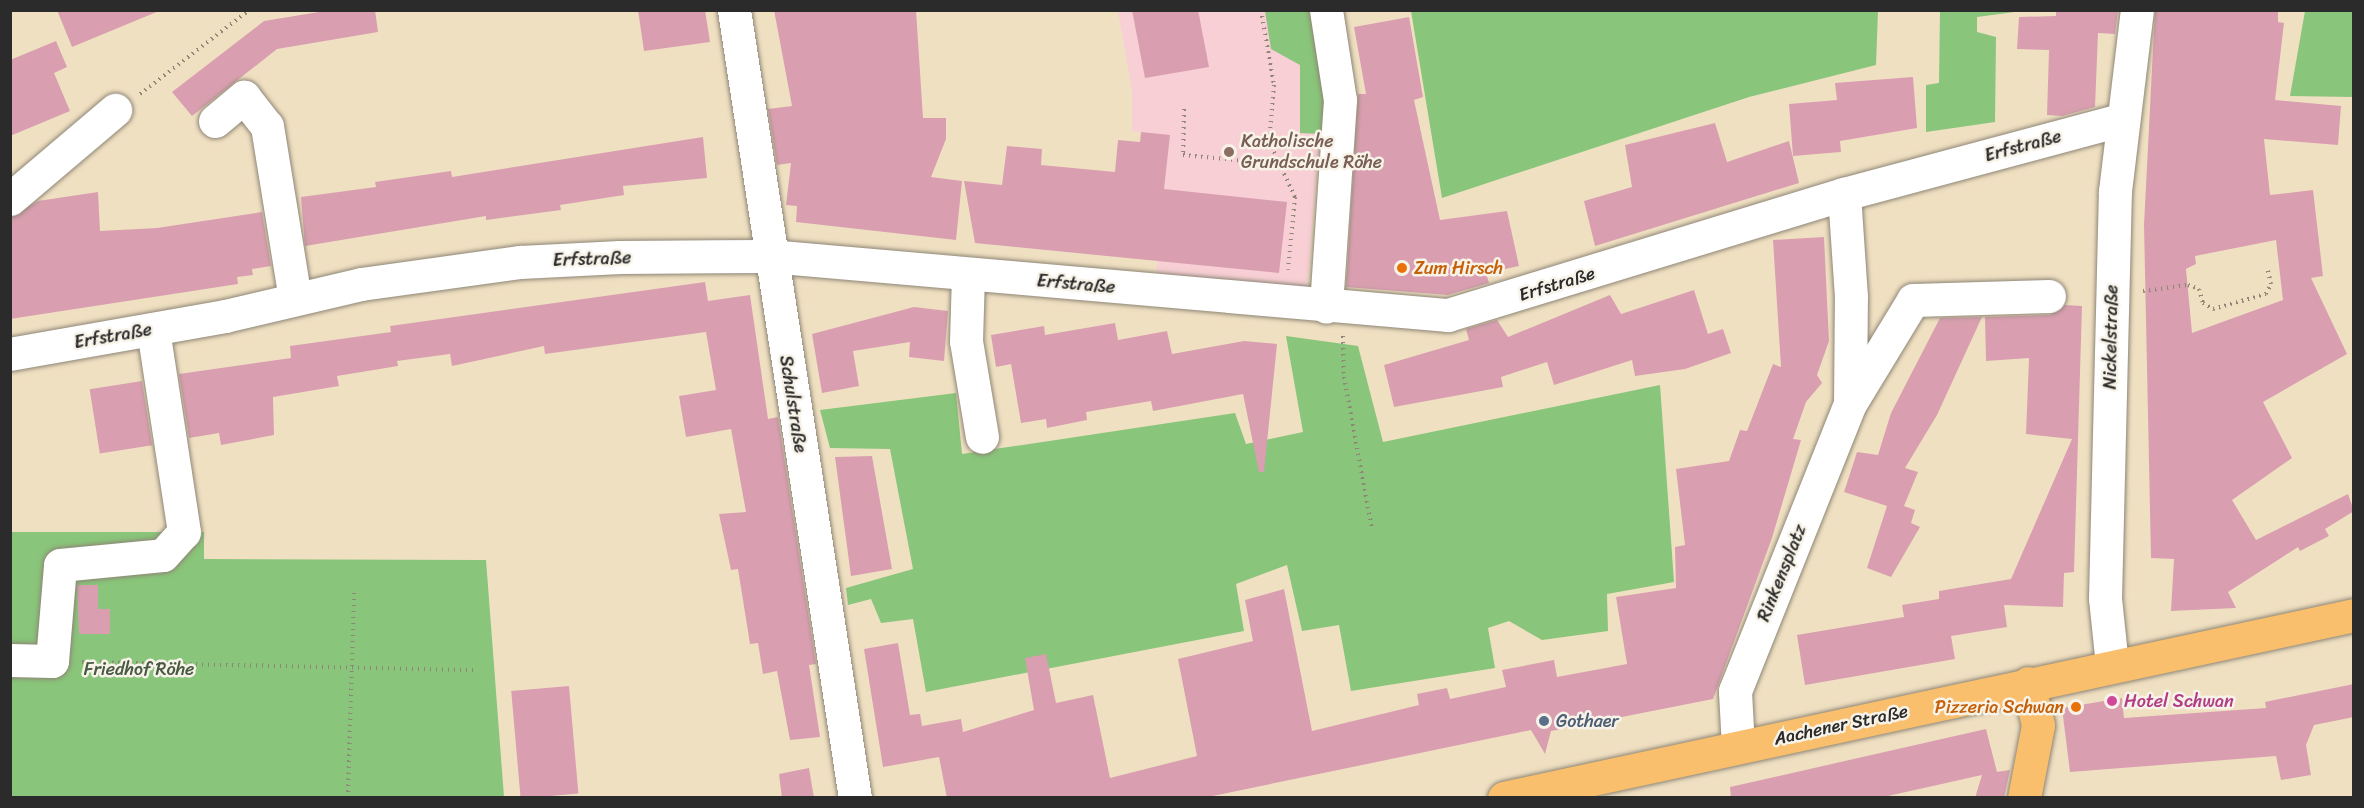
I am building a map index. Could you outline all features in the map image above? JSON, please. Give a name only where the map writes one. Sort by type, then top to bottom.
[{"type":"main road","name":"Aachener Straße","points":[[1504,798],[1549,793],[1738,747],[2112,665],[2354,615]]},
{"type":"main road","points":[[2024,798],[2038,725],[2028,683]]},
{"type":"street","name":"Schulstraße","points":[[734,10],[769,256],[855,798]]},
{"type":"street","points":[[1326,10],[1340,100],[1335,308]]},
{"type":"street","name":"Nickelstraße","points":[[2112,665],[2105,598],[2112,292],[2123,119],[2137,10]]},
{"type":"street","points":[[215,121],[244,97],[267,126],[295,298]]},
{"type":"street","points":[[10,200],[116,110]]},
{"type":"street","name":"Erfstraße","points":[[10,354],[153,330],[295,298],[520,262],[769,256],[1285,304],[1335,308],[1467,312],[1844,194],[2123,119]]},
{"type":"street","name":"Rinkensplatz","points":[[1844,194],[1850,403]]},
{"type":"street","points":[[968,274],[966,341],[982,437]]},
{"type":"street","name":"Rinkensplatz","points":[[1738,747],[1735,691],[1850,403],[1913,300],[2049,296]]},
{"type":"street","points":[[10,660],[52,661],[60,565],[163,555],[184,532],[153,330]]},
{"type":"path","points":[[161,80],[249,10]]},
{"type":"path","points":[[1261,10],[1274,85],[1269,141],[1295,197],[1285,304]]},
{"type":"path","points":[[1184,109],[1183,155],[1280,164]]},
{"type":"path","points":[[2112,292],[2188,285],[2213,309],[2266,294],[2271,284],[2267,267]]},
{"type":"path","points":[[1335,308],[1344,377],[1372,529]]},
{"type":"path","points":[[348,798],[354,590]]},
{"type":"path","points":[[52,661],[478,670]]},
{"type":"shaded area","name":"Katholische Grundschule Röhe","points":[[1118,11],[1307,11],[1323,97],[1307,289],[1156,276],[1161,215],[1138,161],[1141,132],[1132,131],[1132,91]]},
{"type":"green space","points":[[1265,11],[1312,11],[1325,91],[1322,134],[1300,133],[1300,65],[1271,49]]},
{"type":"green space","points":[[1411,11],[1878,11],[1876,65],[1749,97],[1442,198]]},
{"type":"green space","points":[[1940,11],[2022,11],[1977,17],[1977,32],[1996,37],[1995,122],[1926,132],[1926,85],[1939,83]]},
{"type":"green space","points":[[2305,11],[2353,11],[2353,97],[2290,96]]},
{"type":"green space","points":[[1286,336],[1358,346],[1383,442],[1660,385],[1674,582],[1607,594],[1608,631],[1542,640],[1509,621],[1488,628],[1495,668],[1351,691],[1339,625],[1302,631],[1287,565],[1236,584],[1244,631],[926,692],[913,619],[881,623],[871,599],[848,605],[846,588],[913,569],[890,449],[830,448],[820,410],[956,393],[962,454],[1235,413],[1246,444],[1303,432]]},
{"type":"green space","name":"Friedhof Röhe","points":[[11,532],[204,532],[204,559],[486,560],[504,797],[11,798]]},
{"type":"building","points":[[57,10],[159,10],[159,11],[72,47]]},
{"type":"building","points":[[331,10],[375,10],[378,32],[277,49],[192,116],[172,92],[264,21]]},
{"type":"building","points":[[638,10],[705,10],[710,42],[644,51]]},
{"type":"building","points":[[774,10],[916,10],[923,118],[946,118],[946,139],[931,177],[962,181],[956,240],[796,222],[797,206],[786,205],[791,163],[777,165],[768,109],[792,106]]},
{"type":"building","points":[[1132,10],[1198,10],[1209,67],[1145,78]]},
{"type":"building","points":[[2056,10],[2118,10],[2115,34],[2098,33],[2095,107],[2062,116],[2047,115],[2049,50],[2017,49],[2019,17],[2056,16]]},
{"type":"building","points":[[2155,10],[2278,10],[2278,22],[2284,23],[2275,100],[2341,106],[2338,145],[2264,139],[2270,195],[2313,190],[2323,276],[2311,278],[2347,354],[2263,402],[2292,458],[2232,500],[2256,540],[2348,494],[2354,511],[2325,529],[2329,536],[2300,551],[2298,547],[2228,592],[2236,608],[2171,611],[2174,559],[2151,558],[2144,225]],"holes":[[[2276,240],[2283,300],[2192,333],[2186,269],[2196,264],[2195,256]]]},
{"type":"building","points":[[1409,17],[1423,97],[1414,100],[1440,220],[1507,211],[1519,266],[1486,273],[1489,283],[1448,295],[1346,287],[1358,94],[1366,94],[1354,27]]},
{"type":"building","points":[[56,41],[67,67],[54,73],[70,111],[10,136],[10,60]]},
{"type":"building","points":[[1913,77],[1917,128],[1840,141],[1841,152],[1793,156],[1789,104],[1837,100],[1835,83]]},
{"type":"building","points":[[1715,123],[1727,162],[1789,141],[1799,183],[1595,246],[1584,201],[1632,187],[1625,145]]},
{"type":"building","points":[[1141,132],[1170,135],[1164,189],[1287,202],[1279,273],[975,243],[964,181],[1002,185],[1007,146],[1042,149],[1041,165],[1115,172],[1118,140],[1140,142]]},
{"type":"building","points":[[703,137],[707,178],[623,186],[624,195],[560,205],[561,210],[486,220],[486,216],[305,246],[301,197],[376,187],[375,182],[451,171],[452,177]]},
{"type":"building","points":[[98,192],[100,231],[157,228],[262,212],[271,266],[252,269],[253,275],[237,277],[238,284],[10,319],[10,217],[38,201]]},
{"type":"building","points":[[1824,237],[1829,341],[1817,375],[1822,383],[1806,402],[1793,439],[1801,440],[1772,538],[1713,699],[1551,731],[1545,754],[1531,730],[1203,798],[947,798],[939,757],[883,767],[864,649],[898,643],[910,715],[920,714],[922,726],[961,719],[963,732],[1034,710],[1025,658],[1046,654],[1056,703],[1093,695],[1110,778],[1197,756],[1178,659],[1253,641],[1245,600],[1284,589],[1312,731],[1419,705],[1417,694],[1447,688],[1450,699],[1506,687],[1502,670],[1554,660],[1557,677],[1627,664],[1616,597],[1676,588],[1675,547],[1685,545],[1676,469],[1729,461],[1740,430],[1747,431],[1773,364],[1781,367],[1773,240]]},
{"type":"building","points":[[705,282],[708,301],[750,295],[768,419],[778,417],[816,664],[809,665],[820,737],[790,740],[777,671],[763,674],[758,643],[750,644],[738,569],[731,570],[719,514],[746,512],[731,429],[686,437],[679,396],[716,390],[706,332],[545,354],[544,346],[452,366],[450,354],[397,361],[398,366],[337,376],[339,386],[273,397],[274,435],[221,445],[219,433],[189,438],[179,374],[291,358],[290,346],[391,332],[390,326]]},
{"type":"building","points":[[1694,290],[1708,334],[1723,329],[1731,353],[1685,369],[1635,376],[1632,360],[1554,385],[1547,362],[1501,377],[1503,387],[1394,407],[1384,365],[1469,340],[1466,329],[1497,320],[1508,337],[1610,295],[1621,314]]},
{"type":"building","points":[[2065,305],[2082,306],[2074,572],[2064,573],[2063,607],[2004,605],[2007,627],[1951,636],[1955,659],[1805,685],[1797,635],[1904,617],[1902,605],[1939,599],[1939,591],[2011,579],[2072,439],[2026,434],[2029,358],[1986,361],[1985,317],[2050,315]]},
{"type":"building","points":[[914,307],[948,311],[944,361],[909,357],[910,342],[853,351],[859,386],[822,393],[812,334]]},
{"type":"building","points":[[1982,317],[1937,415],[1905,468],[1918,472],[1904,506],[1915,510],[1911,523],[1920,527],[1891,577],[1867,568],[1887,506],[1844,492],[1857,452],[1878,455],[1891,413],[1940,318]]},
{"type":"building","points":[[1115,323],[1118,340],[1167,331],[1172,354],[1244,341],[1277,344],[1264,472],[1259,472],[1243,394],[1153,411],[1151,401],[1086,412],[1087,420],[1047,428],[1046,419],[1021,423],[1011,364],[996,367],[991,335],[1044,326],[1045,335]]},
{"type":"building","points":[[142,381],[152,445],[100,453],[90,389]]},
{"type":"building","points":[[872,456],[892,569],[851,576],[835,457]]},
{"type":"building","points":[[77,585],[98,585],[98,609],[110,609],[110,634],[79,634]]},
{"type":"building","points":[[2354,684],[2354,717],[2314,725],[2306,745],[2311,775],[2281,780],[2276,756],[2070,772],[2062,708],[2122,698],[2124,718],[2266,708],[2265,702]]},
{"type":"building","points":[[569,686],[578,794],[521,798],[511,691]]},
{"type":"building","points":[[1986,729],[1997,772],[2010,770],[2004,798],[1975,798],[1982,775],[1879,798],[1731,798],[1730,787]]},
{"type":"building","points":[[809,768],[814,798],[782,798],[779,774]]},
{"type":"place","name":"Katholische Grundschule Röhe","points":[[1229,152]]},
{"type":"place","name":"Zum Hirsch","points":[[1402,268]]},
{"type":"place","name":"Hotel Schwan","points":[[2112,701]]},
{"type":"place","name":"Pizzeria Schwan","points":[[2076,707]]},
{"type":"place","name":"Gothaer","points":[[1544,721]]}]
